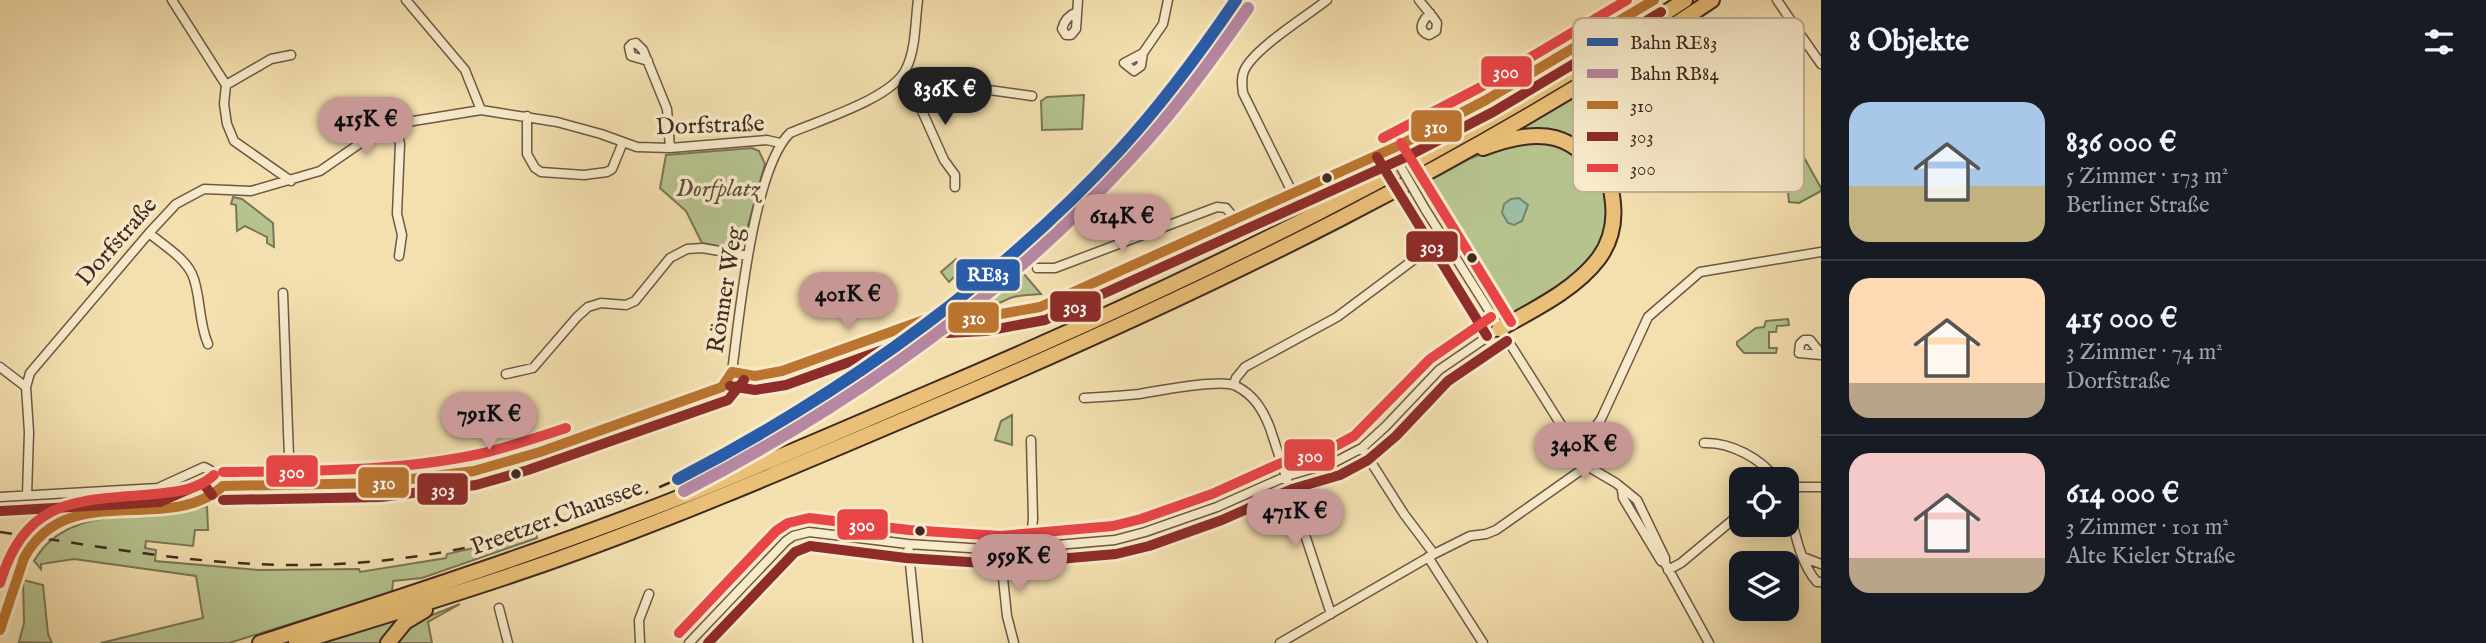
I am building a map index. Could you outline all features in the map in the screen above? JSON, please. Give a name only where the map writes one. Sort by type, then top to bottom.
[{"type":"highway","name":"Preetzer Chaussee","points":[[1657,18],[1685,0]]},
{"type":"highway","name":"Preetzer Chaussee","points":[[1685,18],[1712,0]]},
{"type":"highway","name":"Preetzer Chaussee","points":[[260,643],[487,569],[689,494],[1042,345],[1176,284],[1319,214],[1438,150],[1573,72]]},
{"type":"highway","name":"Preetzer Chaussee","points":[[296,643],[447,598],[561,558],[692,508],[1048,358],[1288,245],[1468,150],[1573,88]]},
{"type":"highway","points":[[1468,150],[1480,149],[1520,136],[1552,136],[1573,145]]},
{"type":"highway","points":[[1499,329],[1573,284],[1591,268],[1604,250],[1612,229],[1614,205],[1612,192]]},
{"type":"highway","points":[[388,643],[405,622],[447,598]]},
{"type":"street","points":[[184,0],[173,3],[226,85],[224,104],[227,124],[234,141],[291,181]]},
{"type":"street","points":[[406,0],[465,70],[481,110]]},
{"type":"street","points":[[780,143],[790,133],[887,92],[902,78],[911,55],[918,0]]},
{"type":"street","points":[[1077,12],[1078,0]]},
{"type":"street","points":[[1143,53],[1163,24],[1168,0]]},
{"type":"street","points":[[1293,194],[1243,93],[1241,80],[1245,69],[1260,52],[1327,0]]},
{"type":"street","points":[[1419,0],[1430,13]]},
{"type":"street","points":[[1624,18],[1654,0]]},
{"type":"street","points":[[1777,0],[1789,18]]},
{"type":"street","points":[[1804,40],[1821,64]]},
{"type":"street","points":[[0,630],[21,563],[45,532],[59,523],[98,512],[189,505],[211,497],[223,486],[441,477],[512,461],[722,387],[732,372],[755,376],[782,371],[924,320],[984,317],[1040,307],[1235,219],[1392,154],[1573,48]]},
{"type":"street","points":[[226,85],[271,59],[291,55]]},
{"type":"street","points":[[648,61],[667,108],[670,148]]},
{"type":"street","points":[[902,78],[1032,96]]},
{"type":"street","points":[[902,78],[914,93],[944,160],[955,175],[955,187]]},
{"type":"street","name":"Dorfstraße","points":[[26,387],[30,373],[38,361],[176,204],[204,189],[251,191],[320,172],[378,131],[395,124],[481,110],[527,116],[586,130],[636,147],[670,148],[766,140],[780,143]]},
{"type":"street","points":[[527,116],[527,154],[535,168],[541,172],[584,175],[607,172],[612,169],[624,142]]},
{"type":"street","points":[[395,124],[400,144],[397,214],[402,235],[400,256]]},
{"type":"street","name":"Rönner Weg","points":[[732,372],[748,256],[769,172],[780,143]]},
{"type":"street","points":[[1392,154],[1587,466],[1616,483],[1622,490],[1623,498],[1666,566],[1709,643]]},
{"type":"street","points":[[1037,268],[1055,268],[1217,207],[1226,208],[1235,219]]},
{"type":"street","points":[[149,233],[178,257],[193,276],[202,330],[208,344]]},
{"type":"street","points":[[1234,384],[1245,367],[1337,317],[1432,246]]},
{"type":"street","points":[[506,374],[533,368],[588,307],[601,303],[626,305],[635,301],[670,258],[687,249],[702,248],[748,256]]},
{"type":"street","points":[[1577,448],[1601,419],[1648,317],[1700,272],[1821,252]]},
{"type":"street","points":[[283,293],[290,485]]},
{"type":"street","points":[[689,643],[754,573],[793,536],[810,532],[908,544],[1000,550],[1115,540],[1145,533],[1217,507],[1287,476],[1335,462],[1362,447],[1386,426],[1439,370],[1499,329]]},
{"type":"street","points":[[2,370],[26,387],[29,432],[27,495]]},
{"type":"street","points":[[1084,398],[1112,397],[1195,385],[1234,384],[1259,404],[1264,411],[1287,476],[1331,614]]},
{"type":"street","points":[[1030,547],[1033,519],[1031,440]]},
{"type":"street","points":[[1704,443],[1717,442],[1749,455],[1766,467]]},
{"type":"street","points":[[1362,447],[1431,555],[1477,641]]},
{"type":"street","points":[[1280,643],[1431,555],[1470,536],[1496,530],[1587,466]]},
{"type":"street","points":[[0,497],[158,488],[204,467],[210,470],[223,486]]},
{"type":"street","points":[[1799,487],[1821,487]]},
{"type":"street","points":[[1666,566],[1681,563],[1729,523]]},
{"type":"street","points":[[1797,537],[1813,578],[1821,582]]},
{"type":"street","points":[[908,544],[918,643]]},
{"type":"street","points":[[1000,550],[1007,616],[1014,643]]},
{"type":"street","points":[[1803,557],[1821,564]]},
{"type":"street","points":[[640,643],[639,620],[649,594]]},
{"type":"street","points":[[499,608],[508,643]]},
{"type":"green space","points":[[1084,95],[1082,129],[1042,130],[1041,101],[1047,97]]},
{"type":"green space","points":[[1573,97],[1573,152],[1536,130],[1515,131]]},
{"type":"green space","points":[[1541,139],[1564,145],[1573,153],[1573,192],[1604,192],[1607,201],[1607,228],[1595,254],[1572,277],[1506,317],[1421,185],[1469,159],[1510,142]]},
{"type":"green space","name":"Dorfplatz","points":[[752,148],[759,151],[765,164],[744,240],[734,249],[702,243],[686,211],[660,188],[666,155]]},
{"type":"green space","points":[[1804,157],[1821,191],[1799,203],[1789,202],[1788,192],[1804,192]]},
{"type":"green space","points":[[233,197],[242,199],[273,223],[274,247],[267,243],[267,237],[245,226],[237,231],[236,205],[231,204]]},
{"type":"green space","points":[[956,259],[964,267],[949,282],[941,272]]},
{"type":"green space","points":[[1012,260],[1041,294],[1013,297],[979,310],[973,310],[962,302]]},
{"type":"green space","points":[[1788,319],[1789,325],[1777,326],[1776,332],[1769,332],[1769,348],[1777,348],[1776,353],[1744,353],[1737,345],[1737,342],[1756,328],[1764,327],[1766,321]]},
{"type":"green space","points":[[1012,415],[1012,445],[995,440],[1001,421]]},
{"type":"green space","points":[[207,506],[208,530],[195,530],[193,546],[146,541],[145,548],[156,550],[155,561],[258,570],[359,569],[360,572],[446,558],[447,554],[536,534],[537,538],[422,578],[393,581],[392,592],[229,643],[101,643],[203,618],[196,576],[74,559],[41,564],[41,569],[34,561],[48,543],[65,531],[84,523],[104,518],[188,511]]},
{"type":"green space","points":[[23,580],[43,585],[48,634],[52,643],[19,642],[24,623]]},
{"type":"green space","points":[[460,604],[428,622],[432,643],[395,643],[412,623]]},
{"type":"green space","points":[[399,616],[400,623],[385,643],[314,643]]},
{"type":"shaded area","points":[[1519,198],[1528,205],[1522,221],[1514,225],[1508,223],[1502,213],[1504,204]]},
{"type":"railway","points":[[0,532],[208,561],[295,565],[351,563],[407,558],[518,536],[572,520],[678,479]]},
{"type":"rail line","name":"RE83","points":[[678,479],[798,411],[913,334],[968,292],[1071,200],[1119,151],[1180,78],[1236,0]]},
{"type":"rail line","name":"RB84","points":[[684,491],[805,423],[864,385],[977,302],[1031,257],[1082,209],[1162,123],[1248,8]]},
{"type":"transit line","name":"300","points":[[1597,18],[1627,0]]},
{"type":"transit line","name":"310","points":[[1624,18],[1654,0]]},
{"type":"transit line","name":"303","points":[[1651,18],[1661,12]]},
{"type":"transit line","name":"300","points":[[1383,138],[1479,88],[1573,32]]},
{"type":"transit line","name":"310","points":[[732,372],[755,376],[782,371],[924,320],[984,317],[1040,307],[1400,145],[1486,100],[1573,48]]},
{"type":"transit line","name":"303","points":[[730,386],[755,390],[786,385],[927,334],[986,331],[1045,320],[1406,157],[1493,112],[1573,64]]},
{"type":"transit line","name":"300","points":[[1401,143],[1511,322]]},
{"type":"transit line","name":"303","points":[[1377,157],[1487,336]]},
{"type":"transit line","name":"300","points":[[679,633],[776,531],[788,523],[809,518],[909,530],[1000,536],[1113,526],[1212,494],[1281,463],[1330,449],[1354,436],[1430,359],[1491,317]]},
{"type":"transit line","name":"303","points":[[708,643],[795,552],[810,546],[906,558],[1000,564],[1116,554],[1149,546],[1222,520],[1292,489],[1340,475],[1368,460],[1396,436],[1448,381],[1507,341]]},
{"type":"transit line","name":"310","points":[[223,486],[380,483],[474,471],[540,452],[722,387],[732,372]]},
{"type":"transit line","name":"303","points":[[223,500],[381,497],[476,485],[528,470],[728,400],[744,380]]},
{"type":"transit line","name":"300","points":[[223,472],[354,469],[420,464],[484,453],[566,428]]},
{"type":"transit line","name":"300","points":[[0,583],[12,553],[26,531],[43,516],[85,501],[184,490],[197,486],[214,475]]},
{"type":"transit line","name":"303","points":[[1,511],[160,502],[203,483],[212,495]]},
{"type":"transit line","name":"310","points":[[0,630],[24,558],[43,534],[66,520],[92,513],[176,507],[201,500],[223,486]]}]
